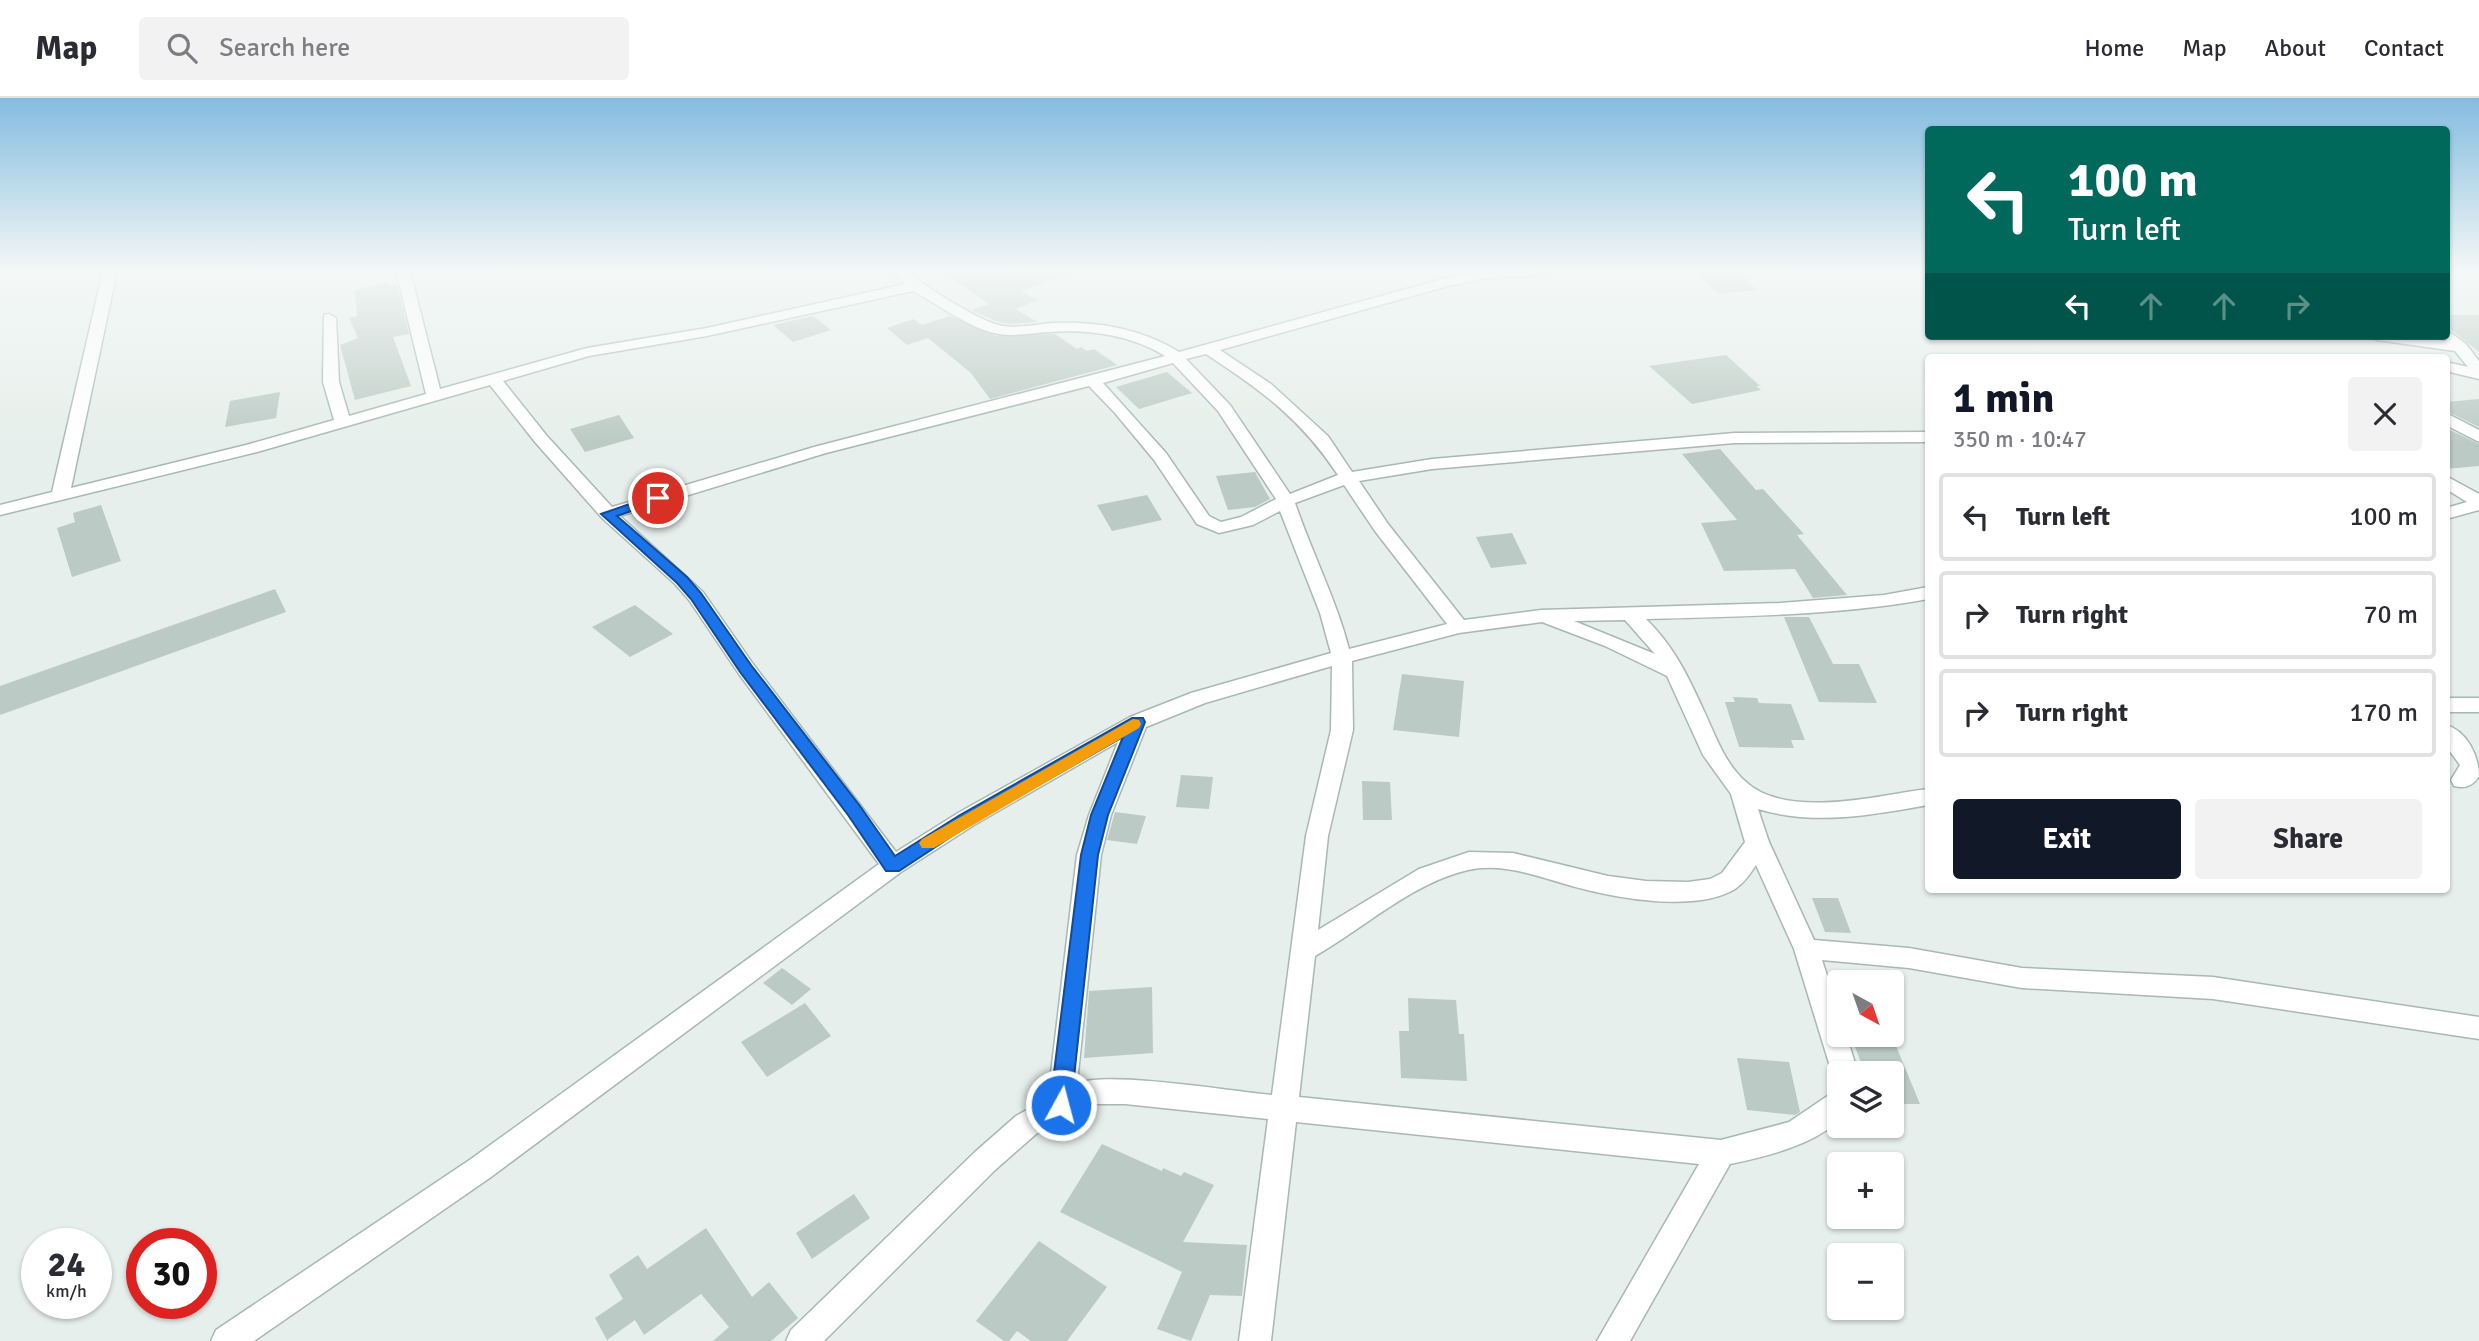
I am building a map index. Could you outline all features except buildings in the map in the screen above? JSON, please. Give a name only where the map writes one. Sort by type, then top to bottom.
[{"type":"street","points":[[60,495],[69,464],[94,329]]},
{"type":"street","points":[[329,329],[331,382],[343,422]]},
{"type":"street","points":[[420,329],[434,395]]},
{"type":"street","points":[[0,510],[206,461],[587,352],[721,329]]},
{"type":"street","points":[[993,329],[1031,329]]},
{"type":"street","points":[[1089,329],[1133,336],[1156,344],[1175,356],[1224,408],[1286,500],[1298,538],[1330,613],[1342,658],[1342,730],[1317,836],[1285,1110],[1270,1201],[1255,1341]]},
{"type":"street","points":[[608,514],[832,446],[1091,381],[1276,329]]},
{"type":"street","points":[[2450,336],[2479,372]]},
{"type":"street","points":[[2408,340],[2461,347]]},
{"type":"street","points":[[1207,348],[1266,387],[1322,439],[1346,478],[1459,627]]},
{"type":"street","points":[[2450,367],[2479,372]]},
{"type":"street","points":[[494,379],[541,439],[608,514],[682,580],[696,596],[746,669],[854,810],[893,866]]},
{"type":"street","points":[[1091,381],[1121,410],[1160,457],[1203,520],[1210,526],[1219,528],[1247,521],[1286,500],[1346,478],[1432,464],[1735,438],[1925,437]]},
{"type":"street","points":[[2450,420],[2479,437]]},
{"type":"street","points":[[2450,484],[2479,503]]},
{"type":"street","points":[[2450,513],[2479,503]]},
{"type":"street","points":[[227,1341],[481,1168],[893,866],[966,819],[1137,722],[1198,698],[1459,627],[1541,616],[1780,609],[1884,601],[1925,594]]},
{"type":"street","points":[[1630,614],[1664,648],[1726,773],[1741,791],[1757,842],[1806,949],[1841,1061]]},
{"type":"street","points":[[1541,616],[1612,642],[1676,672]]},
{"type":"street","points":[[2450,705],[2479,705]]},
{"type":"street","points":[[1061,1105],[1090,855],[1100,815],[1137,722]]},
{"type":"street","points":[[2450,737],[2469,758],[2471,765],[2469,774],[2462,781]]},
{"type":"street","points":[[1741,791],[1770,806],[1791,809],[1881,804],[1925,797]]},
{"type":"street","points":[[1302,951],[1335,934],[1419,880],[1459,863],[1493,859],[1512,861],[1626,888],[1668,892],[1704,890],[1725,883],[1736,873],[1757,842]]},
{"type":"street","points":[[1806,949],[1909,958],[2022,978],[2213,988],[2479,1028]]},
{"type":"street","points":[[802,1341],[985,1161],[1027,1125],[1085,1092],[1125,1092],[1721,1153],[1781,1140],[1827,1116]]},
{"type":"street","points":[[1613,1341],[1721,1153]]},
{"type":"slow traffic","points":[[928,843],[1133,724]]},
{"type":"route","points":[[658,498],[608,514],[646,551],[682,580],[696,596],[746,669],[854,810],[893,866],[966,819],[1137,722],[1100,815],[1090,855],[1061,1105]]}]
